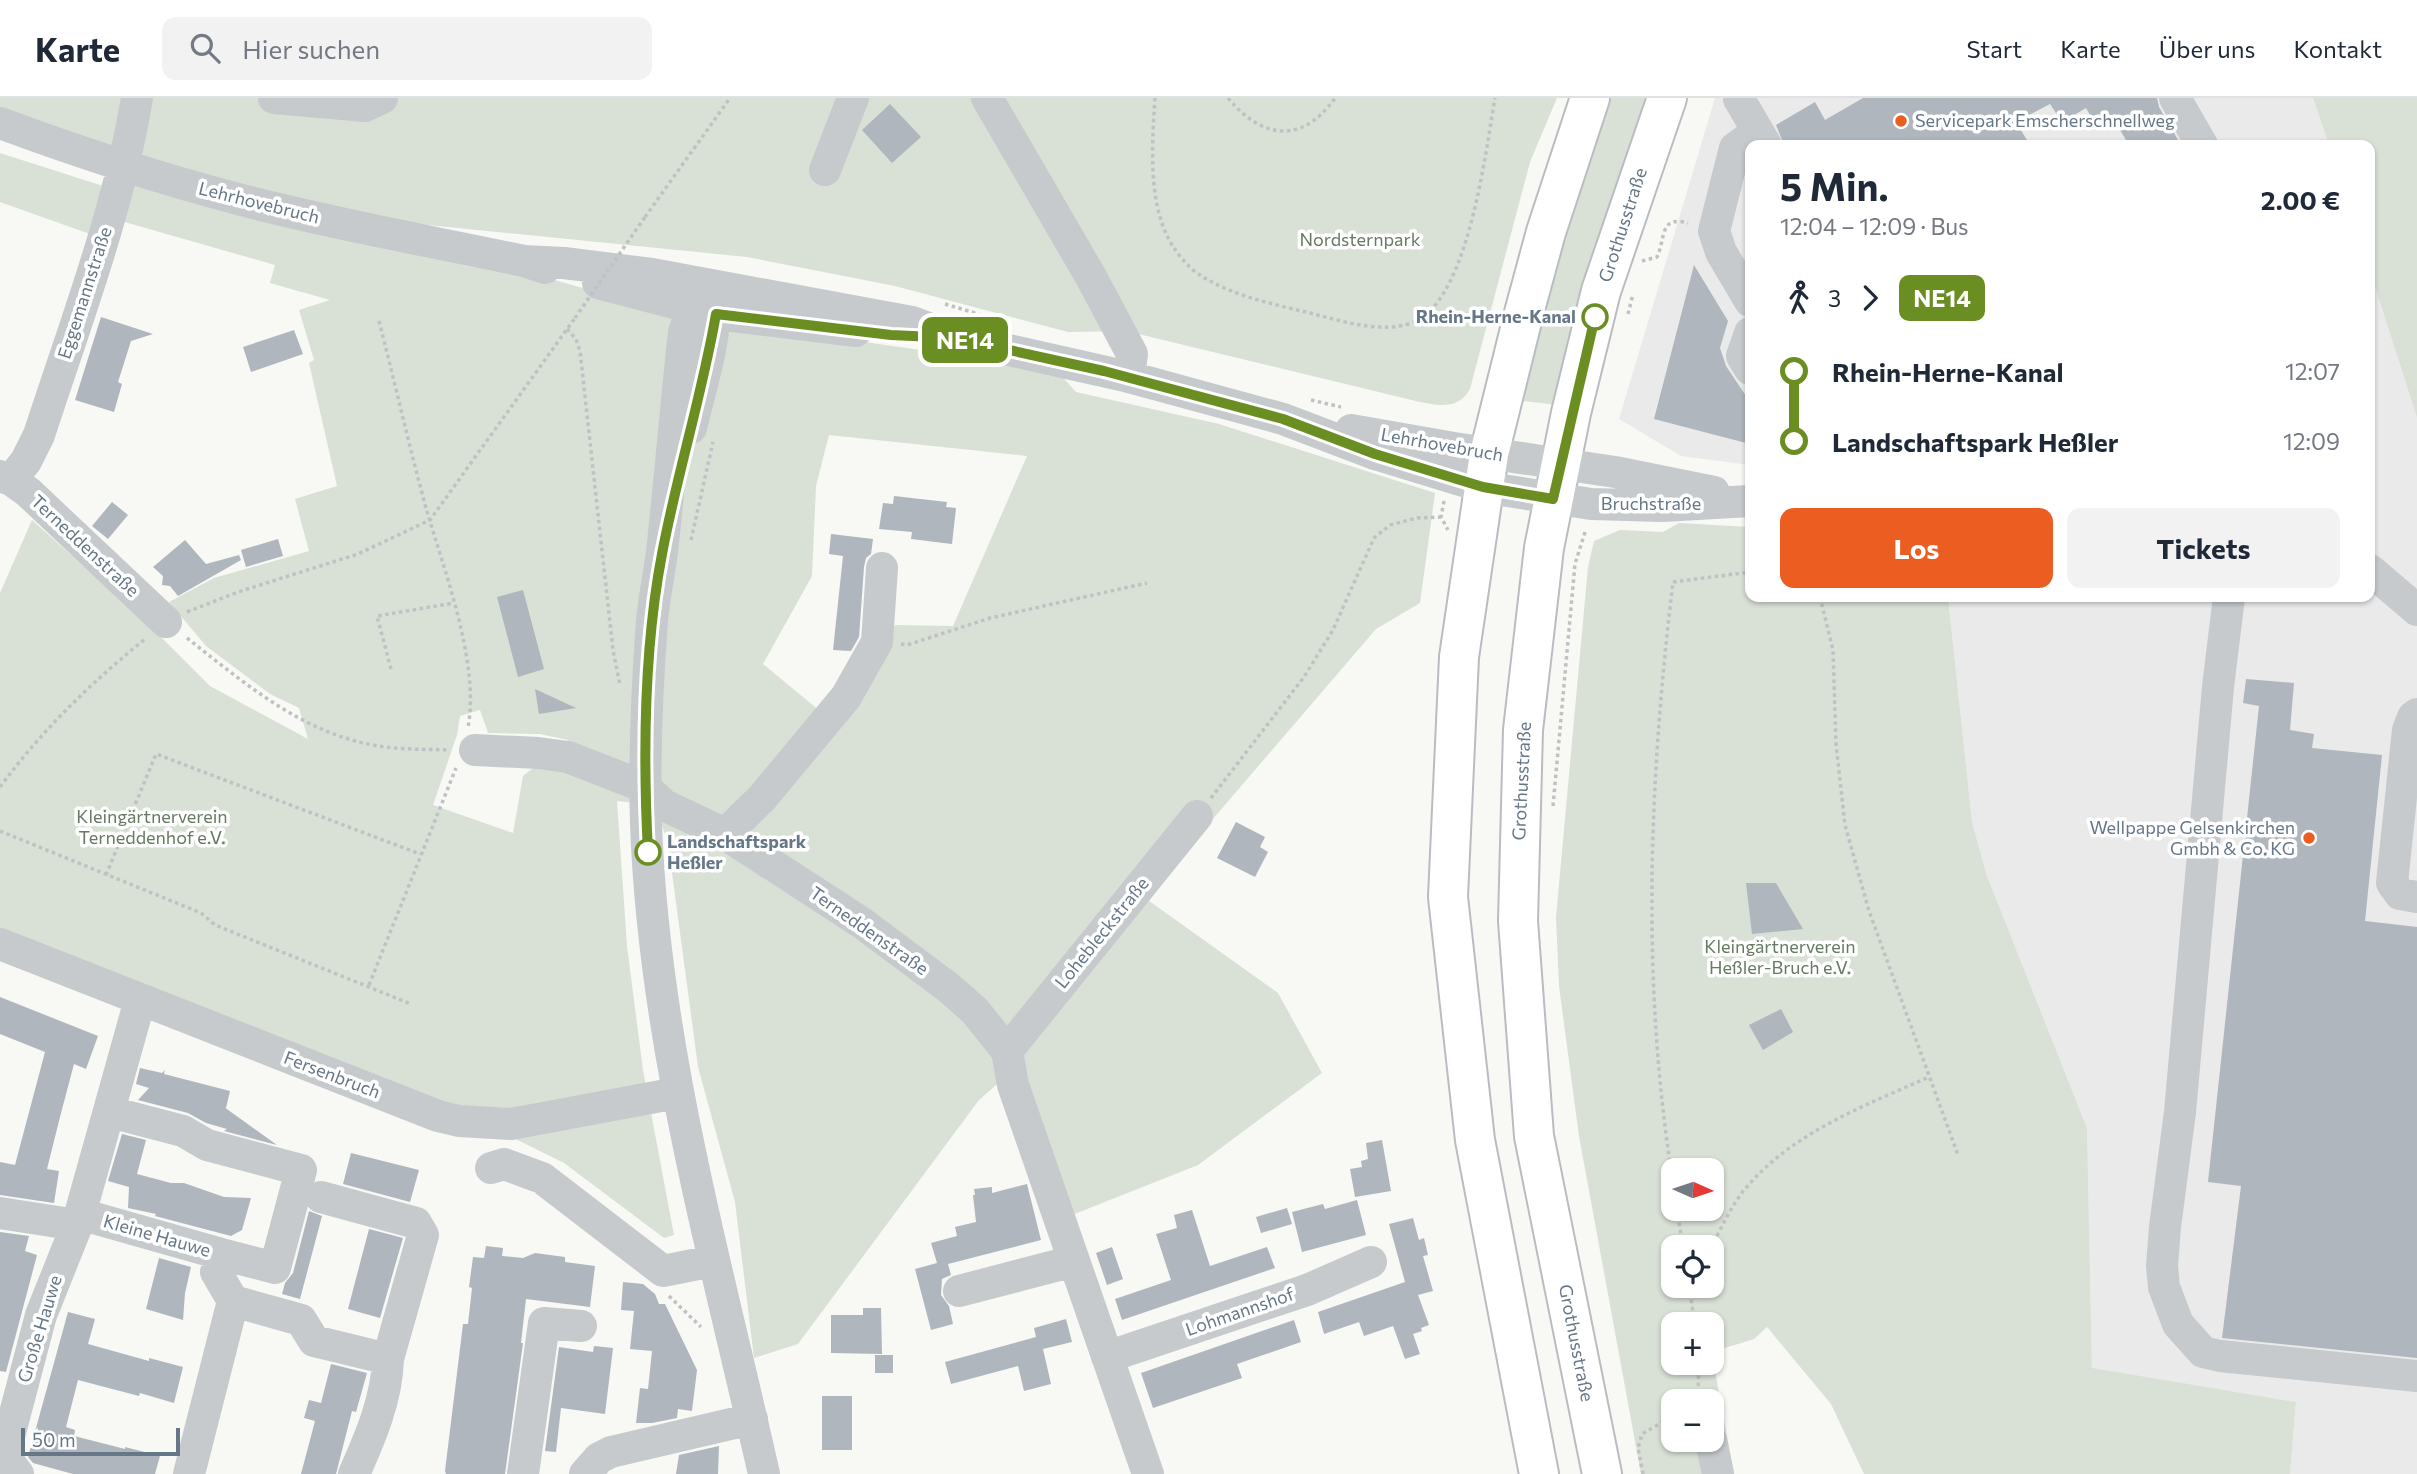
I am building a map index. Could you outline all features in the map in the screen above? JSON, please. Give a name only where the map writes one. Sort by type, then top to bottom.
[{"type":"main road","points":[[1539,1474],[1475,1140],[1448,897],[1459,657],[1486,471],[1546,232],[1590,98]]},
{"type":"main road","name":"Grothusstraße","points":[[1602,1474],[1534,1136],[1518,921],[1523,730],[1535,618],[1557,482],[1601,291],[1667,98]]},
{"type":"street","name":"Eggemannstraße","points":[[6,478],[26,461],[39,435],[124,166],[137,98]]},
{"type":"street","points":[[274,98],[365,106],[382,98]]},
{"type":"street","points":[[825,170],[853,98]]},
{"type":"street","points":[[988,98],[1132,354],[1129,377]]},
{"type":"street","points":[[1741,98],[1739,99],[1762,138]]},
{"type":"street","points":[[2175,98],[2199,140]]},
{"type":"street","name":"Lehrhovebruch","points":[[0,123],[124,166],[323,220],[524,261],[652,274],[708,303],[891,335],[955,338],[1129,377],[1283,419],[1375,454],[1557,482]]},
{"type":"street","points":[[1745,144],[1735,148],[1714,231],[1721,252],[1745,293]]},
{"type":"street","points":[[708,303],[676,550],[653,617],[645,787],[655,940],[677,1093],[713,1261],[764,1474]]},
{"type":"street","name":"Bruchstraße","points":[[1557,482],[1615,472],[1745,499]]},
{"type":"street","name":"Terneddenstraße","points":[[6,478],[28,492],[166,621]]},
{"type":"street","points":[[725,834],[762,798],[846,696],[877,642],[882,568]]},
{"type":"street","points":[[2375,574],[2417,610]]},
{"type":"street","points":[[2228,602],[2220,662],[2180,1112],[2165,1227],[2162,1266],[2164,1287],[2178,1324],[2203,1352],[2417,1376]]},
{"type":"street","points":[[2417,714],[2407,730],[2392,883],[2400,894],[2417,897]]},
{"type":"street","name":"Terneddenstraße","points":[[469,751],[538,752],[568,757],[645,787],[664,805],[725,834],[862,923],[949,988],[975,1011],[1007,1051]]},
{"type":"street","name":"Lohebleckstraße","points":[[1007,1051],[1197,816]]},
{"type":"street","name":"Fersenbruch","points":[[0,944],[438,1116],[459,1121],[511,1124],[677,1093]]},
{"type":"street","name":"Große Hauwe","points":[[18,1474],[8,1461],[7,1444],[41,1315],[79,1220],[140,1000]]},
{"type":"street","points":[[1007,1051],[1013,1084],[1148,1474]]},
{"type":"street","points":[[110,1112],[183,1131],[206,1144],[301,1170],[275,1268],[221,1254]]},
{"type":"street","points":[[491,1168],[505,1164],[542,1178],[663,1271],[713,1261]]},
{"type":"street","points":[[321,1197],[416,1223],[423,1235],[387,1360],[387,1378],[370,1439],[354,1474]]},
{"type":"street","points":[[0,1213],[79,1220]]},
{"type":"street","name":"Kleine Hauwe","points":[[79,1220],[221,1254],[216,1272],[233,1301]]},
{"type":"street","points":[[959,1291],[1074,1261]]},
{"type":"street","name":"Lohmannshof","points":[[1108,1357],[1307,1290],[1371,1262]]},
{"type":"street","points":[[189,1474],[233,1301],[301,1320],[314,1341],[387,1360]]},
{"type":"street","points":[[523,1474],[544,1322],[581,1326]]},
{"type":"street","points":[[596,1469],[611,1452],[752,1419]]},
{"type":"street","points":[[1714,1452],[1718,1474]]},
{"type":"path","points":[[0,787],[25,753],[59,716],[100,676],[166,621],[238,592],[358,554],[430,520],[730,98]]},
{"type":"path","points":[[1155,98],[1155,197],[1161,222],[1174,249],[1198,274],[1225,289],[1276,305],[1352,324],[1384,327],[1405,325],[1426,316],[1441,298],[1464,246],[1480,187],[1495,98]]},
{"type":"path","points":[[1228,98],[1263,128],[1281,131],[1298,130],[1315,120],[1335,98]]},
{"type":"path","points":[[1640,261],[1657,257],[1665,228],[1671,221],[1678,220],[1694,225]]},
{"type":"path","points":[[619,248],[631,250]]},
{"type":"path","points":[[944,304],[997,319]]},
{"type":"path","points":[[369,985],[446,789],[469,751],[472,709],[469,668],[454,603],[379,321]]},
{"type":"path","points":[[567,329],[576,339],[580,351],[613,650],[620,687]]},
{"type":"path","points":[[676,550],[715,432]]},
{"type":"path","points":[[1197,816],[1304,677],[1333,630],[1374,538],[1390,524],[1417,517],[1441,517]]},
{"type":"path","points":[[1552,809],[1575,564],[1588,523]]},
{"type":"path","points":[[1669,1158],[1662,1115],[1654,979],[1652,841],[1661,685],[1673,582],[1745,573]]},
{"type":"path","points":[[877,642],[907,645],[990,618],[1147,583]]},
{"type":"path","points":[[1821,602],[1833,650],[1836,744],[1845,825],[1869,911],[1958,1156]]},
{"type":"path","points":[[391,669],[377,616],[454,603]]},
{"type":"path","points":[[166,621],[256,693],[318,728],[373,745],[469,751]]},
{"type":"path","points":[[106,875],[156,754],[420,854]]},
{"type":"path","points":[[446,789],[454,792]]},
{"type":"path","points":[[0,831],[201,913],[215,925],[411,1004]]},
{"type":"path","points":[[1718,1235],[1744,1190],[1770,1161],[1830,1122],[1929,1077]]},
{"type":"path","points":[[1643,1474],[1638,1448],[1642,1434],[1661,1423]]},
{"type":"shaded area","points":[[1715,98],[2313,98],[2327,140],[1745,140],[1745,464],[1681,456],[1619,419]]},
{"type":"shaded area","points":[[2375,287],[2417,418],[2417,1474],[2290,1474],[2296,1402],[2092,1369],[2087,1128],[1987,876],[1972,822],[1949,602],[2375,602]]},
{"type":"green space","name":"Nordsternpark","points":[[0,98],[1557,98],[1530,162],[1470,389],[1455,403],[1442,405],[1126,331],[1068,332],[895,286],[747,257],[328,215],[174,171],[0,108]]},
{"type":"green space","points":[[1604,98],[1653,98],[1558,405],[1523,401],[1560,249]]},
{"type":"green space","points":[[2313,98],[2417,98],[2417,418],[2375,287],[2375,140],[2327,140]]},
{"type":"green space","points":[[0,153],[103,186],[90,234],[0,202]]},
{"type":"green space","name":"Kleingärtnerverein Terneddenhof e.V.","points":[[131,179],[526,272],[639,304],[745,325],[1055,369],[1076,392],[1219,424],[1435,493],[1420,603],[1376,629],[1145,898],[1278,993],[1322,1073],[1198,1165],[1067,1217],[1011,1072],[979,1100],[798,1344],[754,1358],[735,1202],[698,1067],[668,843],[655,805],[617,801],[627,946],[643,1070],[674,1235],[664,1238],[564,1163],[481,1122],[0,928],[0,593],[32,520],[147,623],[210,686],[308,739],[299,708],[270,694],[206,646],[169,602],[214,578],[309,551],[295,499],[337,486],[309,363],[314,360],[299,310],[330,300],[270,283],[275,265],[121,221]],"holes":[[[829,435],[1027,456],[953,626],[895,625],[884,660],[738,837],[755,848],[723,853],[740,806],[820,711],[763,664],[812,576],[816,486]],[[480,710],[488,733],[540,734],[568,740],[523,776],[513,833],[433,805],[457,735],[460,716]]]},
{"type":"green space","name":"Kleingärtnerverein Heßler-Bruch e.V.","points":[[1679,523],[1745,527],[1745,602],[1949,602],[1972,822],[1987,876],[2087,1128],[2092,1368],[2296,1402],[2290,1474],[1864,1474],[1831,1404],[1767,1327],[1754,1339],[1724,1348],[1724,1312],[1661,1312],[1661,1375],[1716,1375],[1718,1389],[1661,1389],[1661,1452],[1724,1452],[1724,1420],[1734,1474],[1641,1474],[1579,1136],[1559,986],[1556,917],[1588,567],[1594,541],[1620,530],[1663,532]]},
{"type":"building","name":"Servicepark Emscherschnellweg","points":[[1863,98],[2157,98],[2159,107],[2178,140],[2126,140],[2111,115],[2095,124],[2086,108],[2062,122],[2050,104],[2016,122],[2027,140],[1782,140],[1776,125],[1815,102],[1825,120]]},
{"type":"building","points":[[890,104],[921,137],[892,163],[862,130]]},
{"type":"building","points":[[1694,265],[1728,321],[1720,348],[1726,366],[1745,394],[1745,443],[1654,419]]},
{"type":"building","points":[[101,317],[153,334],[131,341],[118,382],[122,384],[114,412],[75,400]]},
{"type":"building","points":[[294,330],[303,354],[251,372],[243,347]]},
{"type":"building","points":[[894,496],[947,502],[946,507],[956,508],[952,544],[911,539],[912,532],[879,529],[883,503],[893,504]]},
{"type":"building","points":[[112,502],[128,515],[108,539],[92,526]]},
{"type":"building","points":[[831,534],[873,539],[871,554],[866,558],[864,567],[859,637],[851,651],[833,650],[843,556],[829,554]]},
{"type":"building","points":[[278,539],[283,556],[246,567],[241,550]]},
{"type":"building","points":[[185,540],[206,564],[239,555],[241,560],[178,596],[170,586],[162,585],[163,576],[153,567]]},
{"type":"building","points":[[523,590],[544,669],[518,677],[497,597]]},
{"type":"building","name":"Wellpappe Gelsenkirchen Gmbh & Co. KG","points":[[2246,679],[2294,683],[2290,730],[2314,734],[2312,748],[2382,755],[2365,921],[2417,927],[2417,1358],[2222,1338],[2241,1186],[2208,1182],[2259,706],[2243,703]]},
{"type":"building","points":[[535,689],[576,708],[539,714]]},
{"type":"building","points":[[1236,822],[1265,837],[1260,847],[1268,852],[1255,877],[1217,858]]},
{"type":"building","points":[[1746,883],[1776,883],[1803,929],[1752,934]]},
{"type":"building","points":[[0,997],[98,1036],[86,1069],[74,1064],[60,1117],[47,1169],[59,1171],[54,1203],[0,1195],[0,1162],[15,1165],[45,1052],[0,1034]]},
{"type":"building","points":[[1781,1009],[1793,1032],[1763,1050],[1749,1025]]},
{"type":"building","points":[[140,1068],[162,1073],[165,1070],[164,1074],[230,1091],[226,1108],[224,1107],[277,1145],[224,1131],[227,1129],[206,1123],[188,1113],[138,1100],[149,1088],[136,1084]]},
{"type":"building","points":[[122,1134],[146,1140],[137,1174],[171,1183],[184,1183],[224,1197],[251,1198],[242,1230],[231,1236],[128,1208],[129,1187],[108,1181]]},
{"type":"building","points":[[1382,1140],[1391,1191],[1355,1197],[1350,1169],[1362,1167],[1361,1161],[1368,1159],[1366,1143]]},
{"type":"building","points":[[351,1153],[419,1170],[410,1202],[343,1184]]},
{"type":"building","points":[[1027,1184],[1041,1240],[948,1264],[951,1275],[942,1279],[941,1295],[949,1306],[953,1324],[931,1330],[915,1269],[937,1263],[931,1243],[957,1236],[955,1227],[976,1222],[974,1189],[992,1187],[992,1193]]},
{"type":"building","points":[[1357,1200],[1366,1235],[1302,1252],[1292,1212],[1323,1204],[1325,1209]]},
{"type":"building","points":[[1287,1208],[1292,1224],[1261,1233],[1256,1217]]},
{"type":"building","points":[[1192,1210],[1210,1266],[1267,1247],[1275,1268],[1122,1320],[1115,1299],[1171,1280],[1156,1234],[1177,1228],[1174,1215]]},
{"type":"building","points":[[309,1211],[322,1216],[300,1299],[282,1294],[285,1283],[293,1273]]},
{"type":"building","points":[[1413,1218],[1419,1240],[1424,1238],[1428,1255],[1423,1256],[1433,1291],[1418,1295],[1429,1325],[1413,1334],[1420,1354],[1405,1359],[1393,1326],[1364,1336],[1359,1322],[1324,1334],[1318,1312],[1405,1282],[1389,1224]]},
{"type":"building","points":[[369,1229],[403,1238],[380,1318],[348,1309]]},
{"type":"building","points":[[0,1232],[29,1236],[25,1251],[37,1255],[6,1372],[0,1371]]},
{"type":"building","points":[[486,1246],[503,1248],[502,1256],[523,1258],[535,1253],[565,1257],[565,1262],[595,1266],[590,1307],[526,1299],[523,1343],[505,1474],[446,1474],[463,1324],[468,1324],[473,1257],[484,1258]]},
{"type":"building","points":[[1112,1247],[1123,1279],[1107,1285],[1096,1253]]},
{"type":"building","points":[[159,1258],[191,1267],[183,1320],[146,1309]]},
{"type":"building","points":[[623,1282],[643,1284],[655,1294],[659,1304],[665,1304],[697,1370],[692,1411],[678,1409],[677,1418],[636,1423],[640,1388],[648,1389],[652,1351],[630,1349],[634,1311],[621,1310]]},
{"type":"building","points":[[863,1308],[881,1308],[882,1354],[831,1353],[831,1315],[863,1315]]},
{"type":"building","points":[[68,1312],[95,1319],[88,1344],[149,1361],[149,1358],[183,1367],[174,1403],[78,1380],[66,1427],[75,1430],[74,1436],[160,1456],[155,1474],[73,1474],[33,1463],[28,1457]]},
{"type":"building","points":[[1066,1319],[1072,1342],[1043,1349],[1051,1384],[1024,1391],[1018,1366],[951,1384],[945,1362],[1036,1337],[1034,1328]]},
{"type":"building","points":[[1294,1320],[1301,1342],[1237,1364],[1242,1378],[1153,1408],[1141,1373]]},
{"type":"building","points":[[594,1346],[613,1348],[605,1414],[561,1408],[556,1452],[545,1451],[559,1347],[593,1352]]},
{"type":"building","points":[[875,1355],[893,1355],[893,1373],[875,1373]]},
{"type":"building","points":[[331,1364],[367,1373],[356,1412],[352,1411],[336,1474],[301,1474],[315,1421],[304,1418],[309,1400],[321,1403]]},
{"type":"building","points":[[822,1396],[852,1396],[852,1450],[822,1450]]},
{"type":"building","points":[[719,1446],[718,1474],[676,1474],[679,1455]]},
{"type":"bus line","name":"NE14","points":[[648,852],[645,787],[653,617],[662,554],[716,314],[891,335],[955,338],[1129,377],[1283,419],[1375,454],[1483,487],[1553,499],[1595,317]]},
{"type":"place","name":"Servicepark Emscherschnellweg","points":[[1901,121]]},
{"type":"place","name":"Rhein-Herne-Kanal","points":[[1595,317]]},
{"type":"place","name":"Wellpappe Gelsenkirchen Gmbh & Co. KG","points":[[2309,838]]},
{"type":"place","name":"Landschaftspark Heßler","points":[[648,852]]}]
